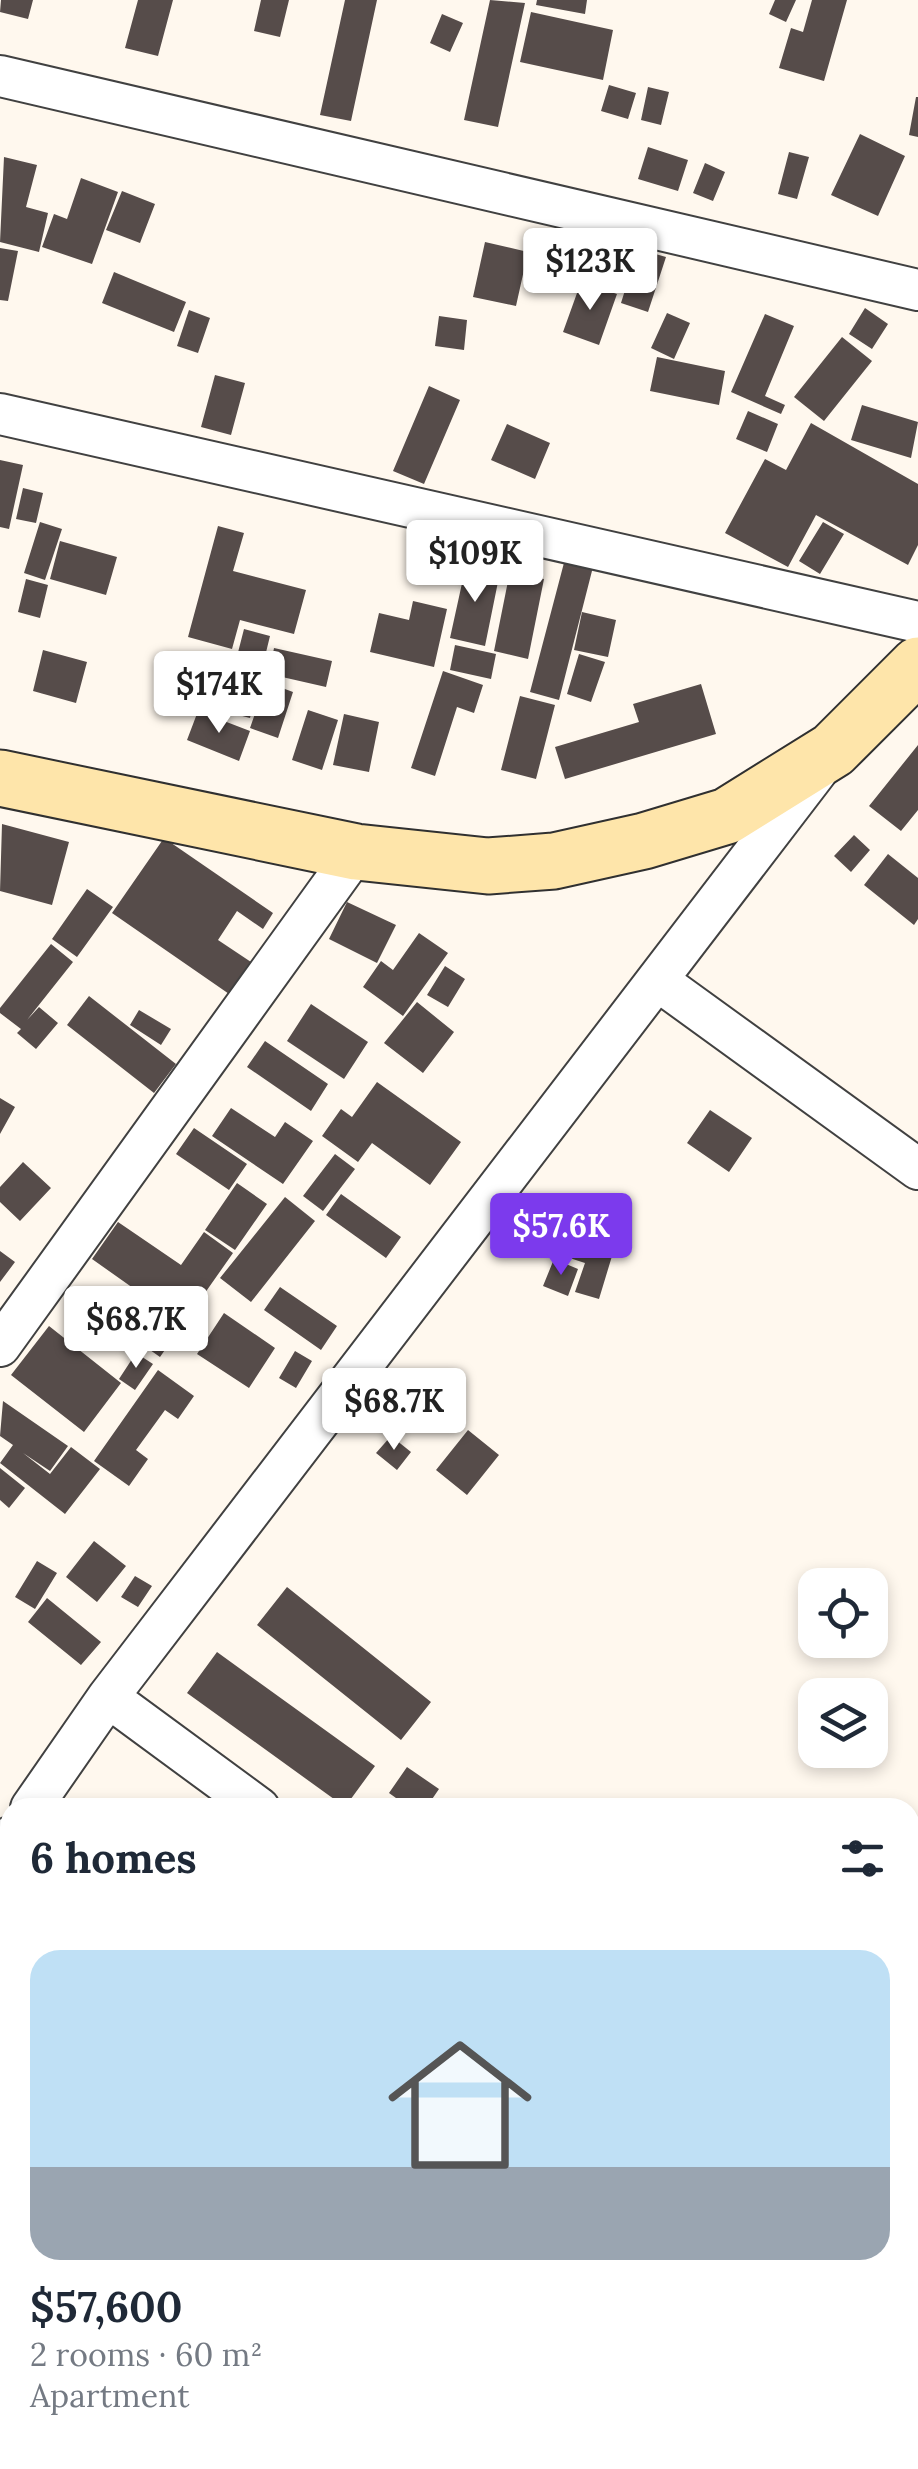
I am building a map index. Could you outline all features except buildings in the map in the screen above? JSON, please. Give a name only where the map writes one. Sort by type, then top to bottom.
[{"type":"street","points":[[0,76],[918,290]]},
{"type":"street","points":[[0,414],[918,622]]},
{"type":"street","points":[[0,778],[356,852],[488,866],[572,857],[728,816],[833,750],[912,680]]},
{"type":"street","points":[[38,1798],[108,1697],[833,750]]},
{"type":"street","points":[[0,1346],[356,852]]},
{"type":"street","points":[[657,980],[918,1170]]},
{"type":"street","points":[[108,1697],[245,1798]]}]
